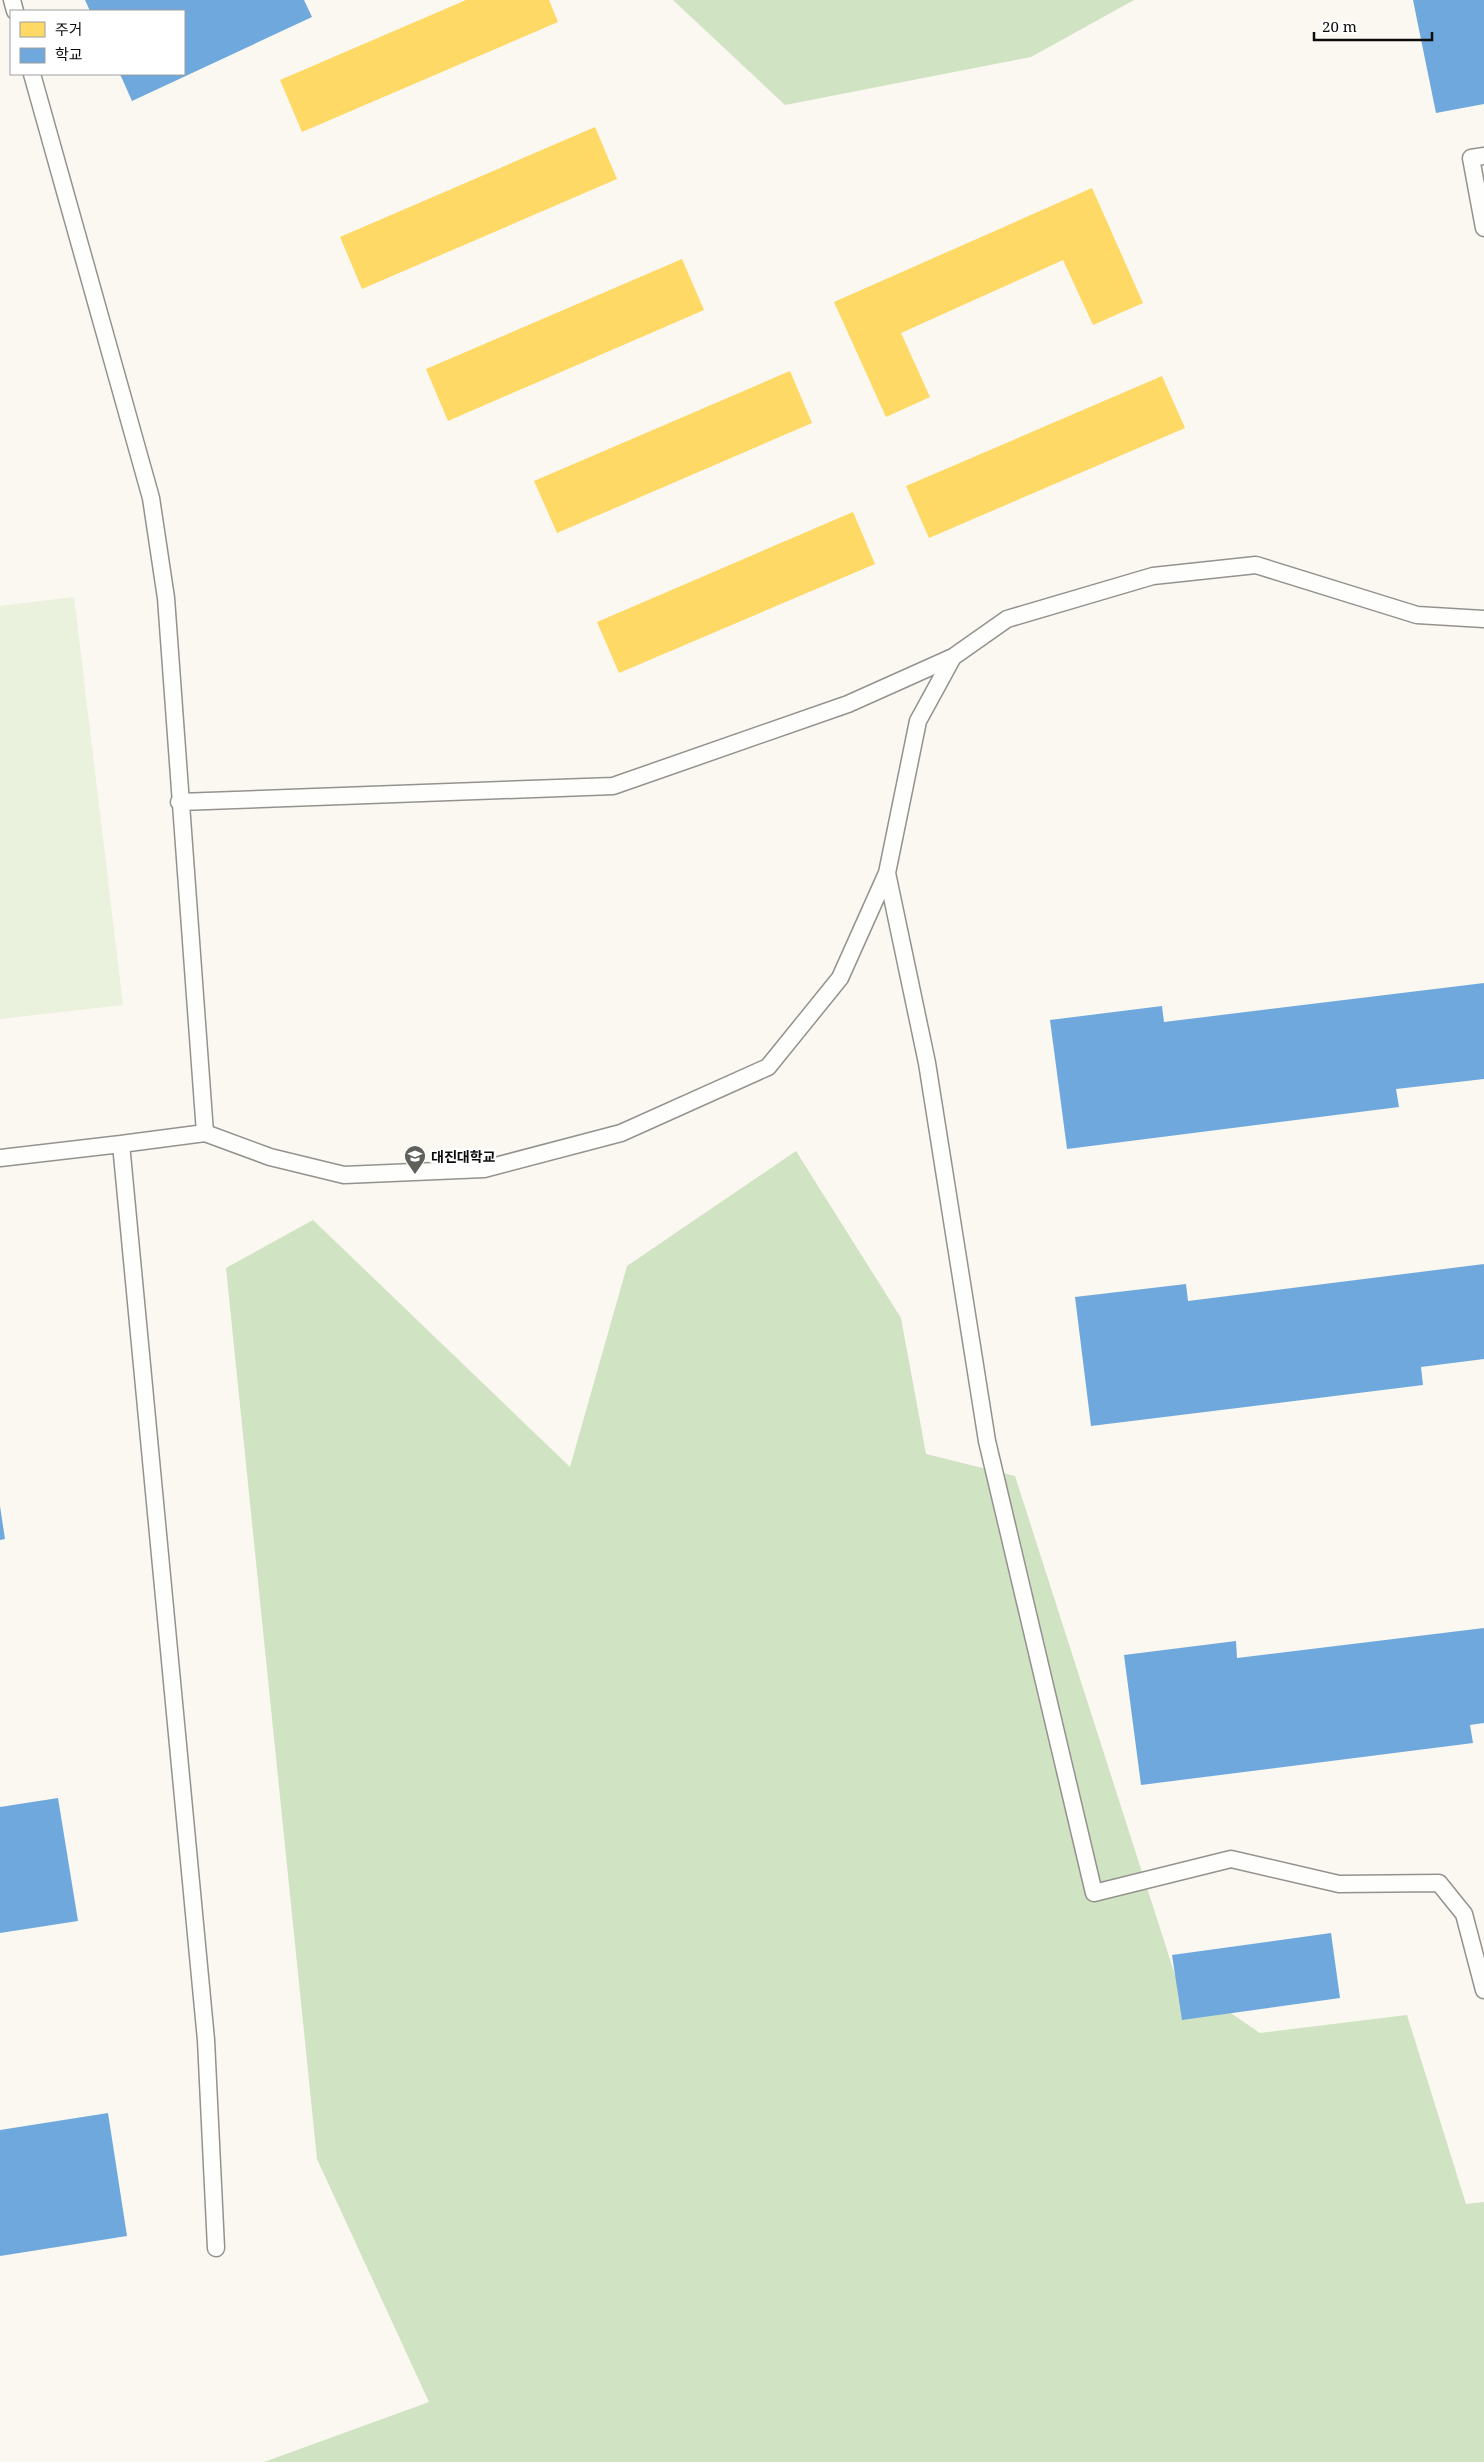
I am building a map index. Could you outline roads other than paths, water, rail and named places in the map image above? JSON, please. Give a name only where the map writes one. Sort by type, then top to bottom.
[{"type":"lane","points":[[32,75],[151,498],[166,598],[179,802],[205,1133]]},
{"type":"lane","points":[[1484,156],[1471,158],[1484,228]]},
{"type":"lane","points":[[179,802],[613,786],[848,704],[953,657],[1007,619],[1153,576],[1256,565],[1417,615],[1484,619]]},
{"type":"lane","points":[[0,1158],[205,1133],[270,1158],[344,1175],[484,1169],[621,1133],[768,1067],[840,978],[887,873],[918,721],[953,657]]},
{"type":"lane","points":[[887,873],[927,1063],[988,1441],[1094,1893],[1231,1859],[1339,1884],[1439,1883],[1464,1914],[1484,1990]]},
{"type":"lane","points":[[121,1144],[206,2040],[216,2248]]},
{"type":"place","name":"대진대학교","points":[[415,1175]]}]
